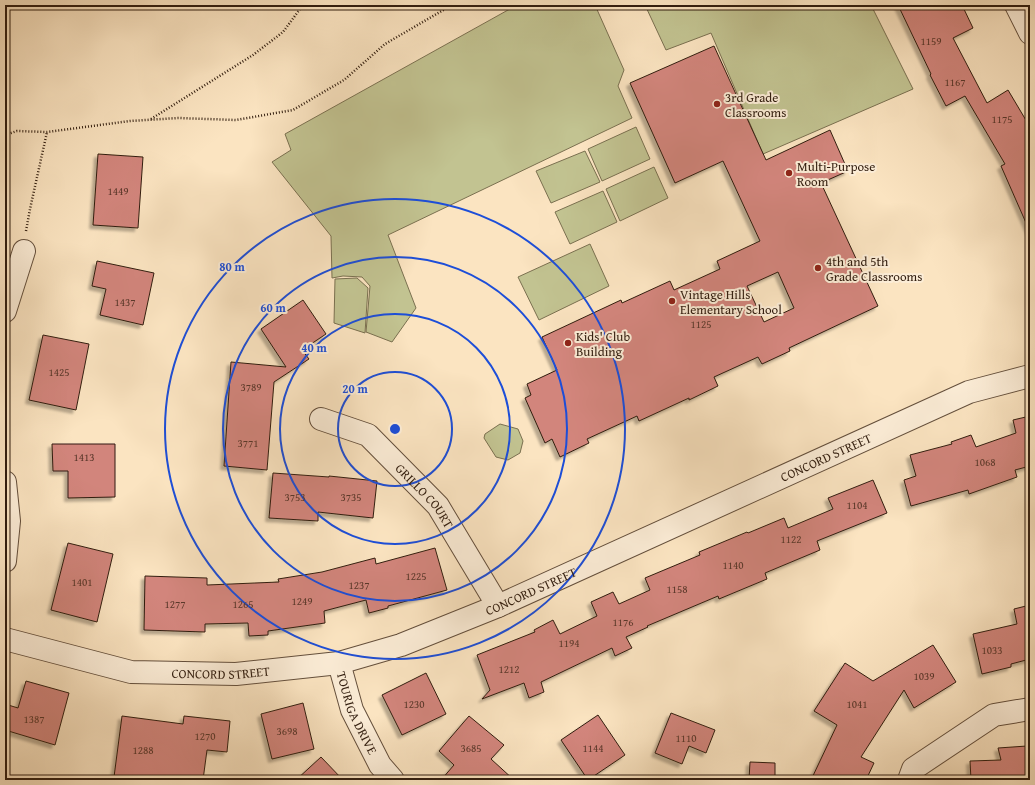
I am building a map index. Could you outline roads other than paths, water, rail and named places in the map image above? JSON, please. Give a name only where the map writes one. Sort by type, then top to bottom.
[{"type":"street","points":[[1016,5],[1030,33]]},
{"type":"street","points":[[5,311],[24,251]]},
{"type":"street","name":"CONCORD STREET","points":[[5,639],[131,672],[236,674],[339,663],[401,645],[498,606],[969,392],[1030,376]]},
{"type":"street","name":"GRILLO COURT","points":[[321,419],[368,435],[438,506],[498,606]]},
{"type":"street","points":[[5,482],[9,521],[5,561]]},
{"type":"street","name":"TOURIGA DRIVE","points":[[339,663],[352,710],[380,765],[393,780]]},
{"type":"street","points":[[909,780],[913,769],[994,715],[1030,709]]},
{"type":"place","name":"3rd Grade Classrooms","points":[[717,104]]},
{"type":"place","name":"Multi-Purpose Room","points":[[789,173]]},
{"type":"place","name":"4th and 5th Grade Classrooms","points":[[818,268]]},
{"type":"place","name":"Vintage Hills Elementary School","points":[[672,301]]},
{"type":"place","name":"Kids' Club Building","points":[[568,343]]}]
